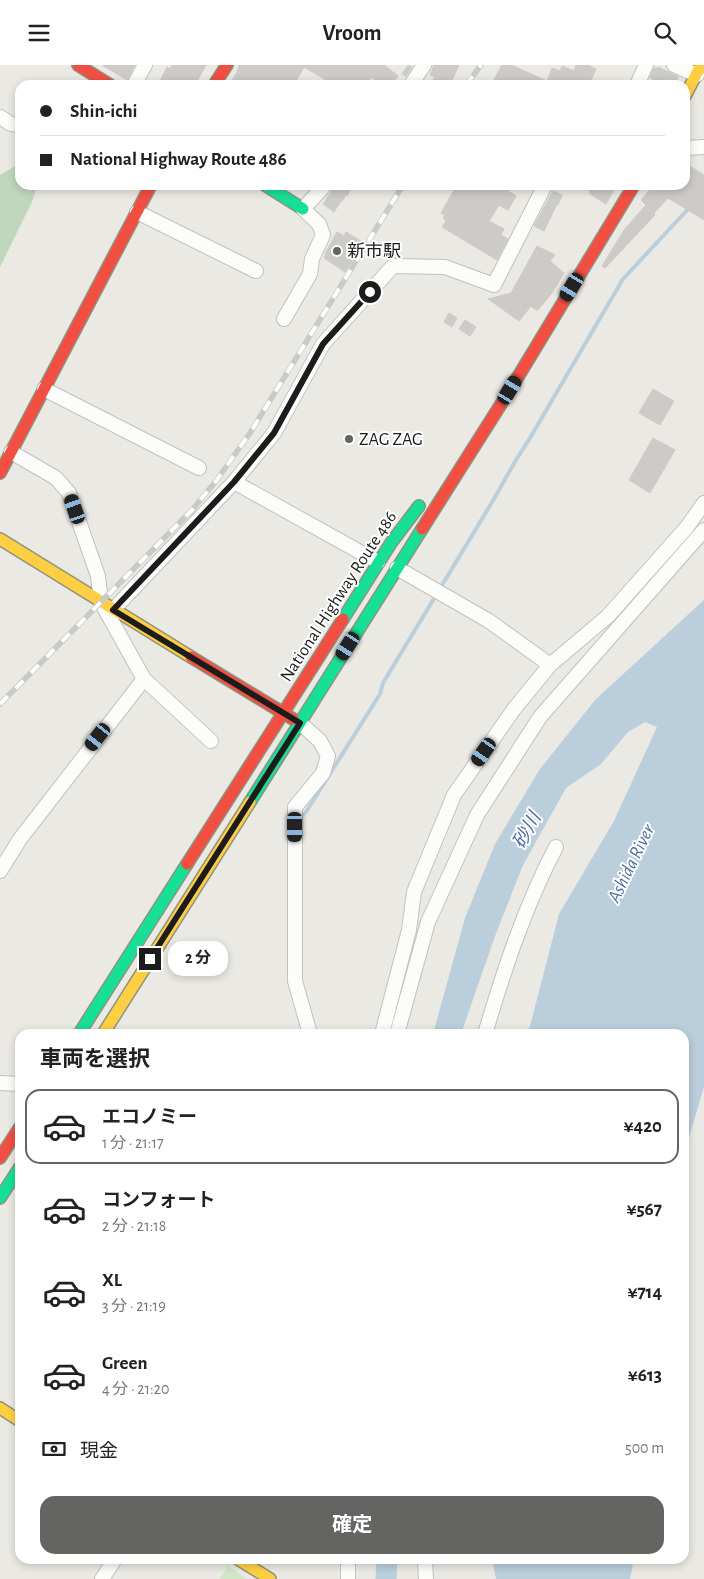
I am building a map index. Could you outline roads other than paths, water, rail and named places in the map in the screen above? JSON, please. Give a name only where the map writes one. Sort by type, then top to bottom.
[{"type":"main road","points":[[78,65],[102,80]]},
{"type":"main road","points":[[217,80],[227,65]]},
{"type":"main road","points":[[690,87],[699,70]]},
{"type":"main road","points":[[0,473],[148,190]]},
{"type":"main road","points":[[272,190],[303,209]]},
{"type":"main road","name":"National Highway Route 486","points":[[106,1029],[510,390],[631,190]]},
{"type":"main road","name":"National Highway Route 486","points":[[439,482],[510,390]]},
{"type":"main road","name":"National Highway Route 486","points":[[82,1029],[378,562],[427,497]]},
{"type":"main road","points":[[0,539],[300,723]]},
{"type":"main road","points":[[0,1158],[15,1135]]},
{"type":"main road","points":[[0,1198],[15,1179]]},
{"type":"main road","points":[[0,1408],[15,1418]]},
{"type":"main road","points":[[246,1564],[270,1579]]},
{"type":"street","points":[[137,80],[145,65]]},
{"type":"street","points":[[414,80],[424,65]]},
{"type":"street","points":[[639,80],[646,65]]},
{"type":"street","points":[[674,65],[699,70]]},
{"type":"street","points":[[91,80],[96,76]]},
{"type":"street","points":[[0,117],[15,124]]},
{"type":"street","points":[[690,148],[704,147]]},
{"type":"street","points":[[284,319],[310,274],[312,259],[323,235],[319,224],[303,209],[320,190]]},
{"type":"street","points":[[107,606],[234,482],[274,433],[323,344],[393,265],[445,267],[494,285],[543,190]]},
{"type":"street","points":[[137,212],[256,271]]},
{"type":"street","points":[[44,389],[199,469]]},
{"type":"street","points":[[11,452],[56,478],[69,493],[107,606],[144,679],[211,741]]},
{"type":"street","points":[[234,482],[378,562]]},
{"type":"street","points":[[383,1029],[409,930],[414,892],[454,795],[514,709],[550,665],[608,617],[687,527],[704,503]]},
{"type":"street","points":[[397,1029],[428,921],[477,815],[540,717],[704,530]]},
{"type":"street","points":[[397,568],[489,621],[550,665]]},
{"type":"street","points":[[0,871],[20,839],[144,679]]},
{"type":"street","points":[[300,723],[320,741],[328,755],[323,773],[295,807],[295,981],[309,1029]]},
{"type":"street","points":[[487,1029],[525,915],[540,877],[556,847]]},
{"type":"street","points":[[0,1083],[15,1084]]},
{"type":"street","points":[[0,1167],[15,1174]]},
{"type":"street","points":[[102,1579],[112,1564]]},
{"type":"street","points":[[348,1564],[348,1579]]},
{"type":"street","points":[[425,1564],[426,1579]]},
{"type":"water","name":"Ashida River","points":[[704,600],[704,1087],[689,1137],[689,1029],[529,1029],[559,914],[614,821],[657,727],[645,722],[628,732],[601,764],[566,788],[523,865],[495,936],[463,1029],[434,1029],[465,918],[495,844],[540,769],[596,699]]},
{"type":"water","points":[[493,1564],[633,1564],[630,1579],[496,1579]]},
{"type":"waterway","points":[[302,815],[306,812],[380,694],[383,683],[623,279],[691,206]]},
{"type":"waterway","name":"砂川","points":[[386,1579],[387,1564]]},
{"type":"railway","points":[[470,80],[481,65]]},
{"type":"railway","points":[[0,704],[192,510],[216,481],[250,433],[400,190]]},
{"type":"place","name":"新市駅","points":[[337,251]]},
{"type":"place","name":"ZAG ZAG","points":[[349,439]]}]
